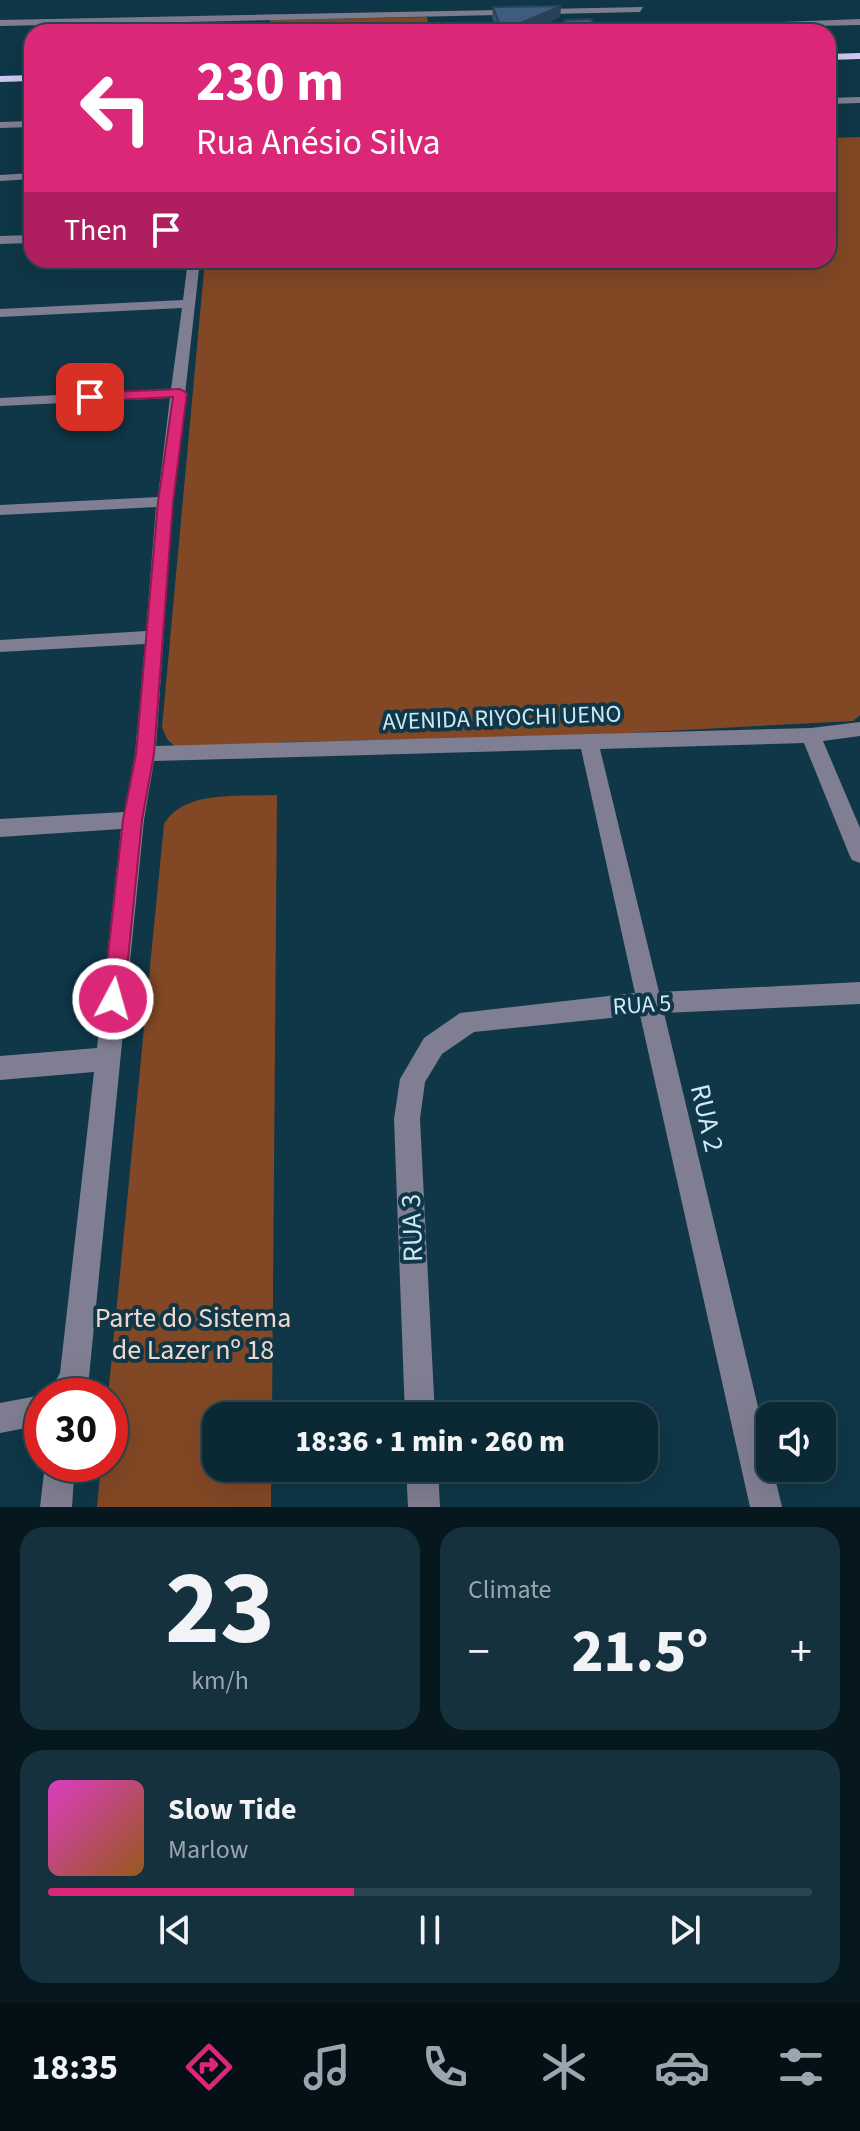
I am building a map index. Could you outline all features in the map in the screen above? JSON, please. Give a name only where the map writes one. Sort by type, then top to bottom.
[{"type":"main road","points":[[836,57],[860,56]]},
{"type":"main road","points":[[0,79],[24,78]]},
{"type":"street","points":[[0,23],[637,5],[650,24]]},
{"type":"street","points":[[801,24],[860,22]]},
{"type":"street","points":[[836,101],[860,100]]},
{"type":"street","points":[[0,125],[24,124]]},
{"type":"street","points":[[0,178],[24,176]]},
{"type":"street","points":[[0,240],[24,239]]},
{"type":"street","points":[[74,1378],[133,820],[145,754],[165,502],[193,268]]},
{"type":"street","points":[[0,313],[190,304]]},
{"type":"street","points":[[0,402],[180,393]]},
{"type":"street","points":[[0,510],[165,502]]},
{"type":"street","points":[[0,646],[155,637]]},
{"type":"street","name":"AVENIDA RIYOCHI UENO","points":[[145,754],[811,735],[860,729]]},
{"type":"street","points":[[811,735],[860,854]]},
{"type":"street","name":"RUA 2","points":[[589,742],[766,1507]]},
{"type":"street","points":[[0,828],[133,820]]},
{"type":"street","name":"RUA 5","points":[[433,1046],[469,1021],[647,1003],[860,993]]},
{"type":"street","name":"RUA 3","points":[[419,1402],[407,1119],[413,1079],[433,1046]]},
{"type":"street","points":[[0,1068],[107,1059]]},
{"type":"street","points":[[56,1507],[58,1482]]},
{"type":"street","points":[[423,1482],[424,1507]]},
{"type":"green space","points":[[427,17],[428,24],[270,24],[270,20]]},
{"type":"green space","points":[[860,137],[860,715],[853,721],[572,736],[285,742],[182,753],[167,739],[162,727],[204,268],[836,268],[836,138]]},
{"type":"green space","name":"Parte do Sistema de Lazer nº 18","points":[[277,795],[272,1402],[202,1402],[202,1482],[271,1482],[271,1507],[97,1507],[99,1482],[128,1482],[128,1378],[110,1378],[164,824],[185,805],[231,796]]},
{"type":"building","points":[[561,6],[519,24],[499,24],[493,7]]},
{"type":"building","points":[[591,19],[594,24],[566,24],[564,20]]},
{"type":"route","points":[[90,397],[180,393],[165,502],[145,754],[133,820],[113,999]]}]
